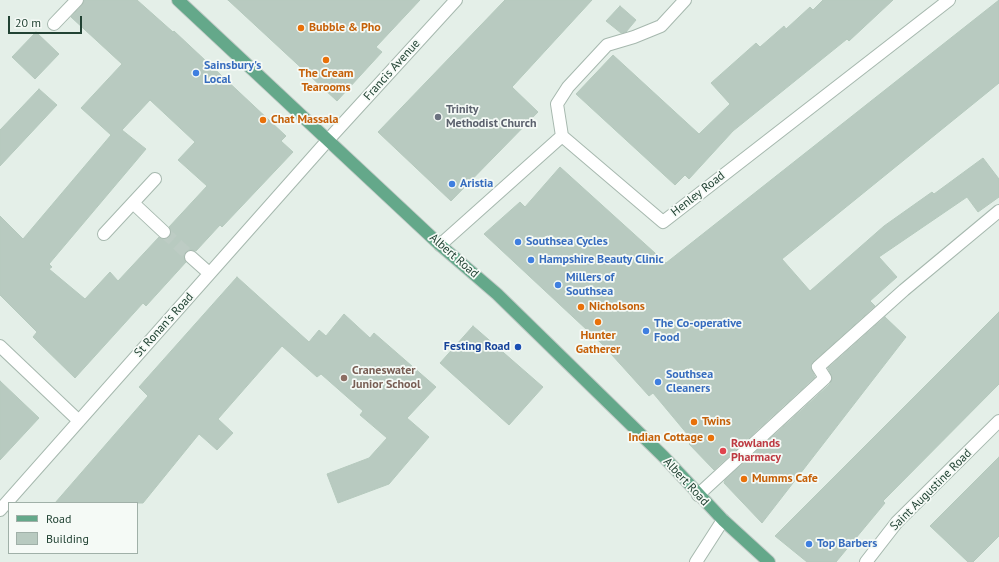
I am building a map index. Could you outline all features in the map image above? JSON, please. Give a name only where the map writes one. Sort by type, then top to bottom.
[{"type":"main road","name":"Albert Road","points":[[178,0],[440,245],[497,294],[658,452],[723,520],[769,562]]},
{"type":"street","points":[[54,24],[77,0]]},
{"type":"street","name":"Francis Avenue","points":[[328,140],[456,0]]},
{"type":"street","points":[[440,245],[562,136],[558,104],[568,87],[607,46],[634,38],[661,26],[685,0]]},
{"type":"street","name":"Henley Road","points":[[562,136],[663,222],[949,0]]},
{"type":"street","name":"St Ronan's Road","points":[[0,510],[328,140]]},
{"type":"street","points":[[104,234],[155,178]]},
{"type":"street","points":[[133,203],[164,232]]},
{"type":"street","points":[[698,495],[825,378],[818,366],[904,290],[999,212]]},
{"type":"street","points":[[191,257],[209,274]]},
{"type":"street","points":[[0,346],[79,420]]},
{"type":"street","name":"Saint Augustine Road","points":[[866,562],[896,522],[999,421]]},
{"type":"street","points":[[696,562],[723,520]]},
{"type":"building","points":[[85,0],[137,0],[173,32],[174,31],[286,136],[281,141],[293,152],[222,227],[220,225],[196,251],[192,250],[186,252],[184,256],[186,262],[146,306],[143,303],[75,378],[33,337],[37,332],[0,295],[0,216],[23,239],[111,135],[81,108],[122,64],[71,17]],"holes":[[[150,100],[195,142],[178,160],[207,186],[169,227],[171,233],[169,237],[163,239],[159,237],[118,281],[110,272],[85,299],[49,269],[52,267],[49,264],[146,149],[122,130]]]},
{"type":"building","points":[[228,0],[420,0],[376,47],[382,52],[337,101]]},
{"type":"building","points":[[505,0],[592,0],[512,87],[538,112],[451,201],[378,132]]},
{"type":"building","points":[[823,0],[893,0],[849,41],[847,39],[733,131],[689,179],[685,175],[675,185],[576,94],[613,55],[699,134],[730,104],[711,83],[756,43],[760,47],[784,26],[786,29],[810,7],[813,10]]},
{"type":"building","points":[[999,0],[999,83],[782,259],[810,291],[884,226],[932,192],[934,194],[983,158],[999,179],[999,197],[978,212],[967,197],[879,257],[897,277],[870,301],[875,306],[813,362],[811,368],[815,377],[714,470],[689,444],[693,441],[653,393],[649,396],[602,344],[484,234],[520,202],[525,207],[560,167],[666,263]]},
{"type":"building","points":[[620,6],[636,20],[626,32],[621,33],[606,21]]},
{"type":"building","points":[[36,32],[59,54],[35,79],[12,57]]},
{"type":"building","points":[[39,89],[57,105],[0,166],[0,130]]},
{"type":"building","points":[[237,277],[309,342],[319,330],[326,336],[344,314],[370,338],[374,333],[436,387],[407,418],[429,437],[389,484],[338,503],[327,474],[369,458],[387,438],[360,415],[363,411],[321,374],[317,377],[282,346],[218,419],[233,433],[217,450],[199,434],[143,503],[56,502],[148,396],[139,387]]},
{"type":"building","points":[[999,312],[999,384],[883,501],[885,503],[836,562],[807,562],[775,536]]},
{"type":"building","points":[[885,317],[906,337],[762,523],[724,483],[725,480],[830,384],[832,377],[828,368]]},
{"type":"building","points":[[473,326],[543,387],[509,425],[440,363]]},
{"type":"building","points":[[0,381],[39,418],[0,460]]},
{"type":"building","points":[[999,457],[999,536],[973,562],[968,562],[930,526]]},
{"type":"tunnel","points":[[164,232],[191,257]]},
{"type":"place","name":"Bubble & Pho","points":[[301,28]]},
{"type":"place","name":"The Cream Tearooms","points":[[326,60]]},
{"type":"place","name":"Sainsbury's Local","points":[[196,73]]},
{"type":"place","name":"Trinity Methodist Church","points":[[438,117]]},
{"type":"place","name":"Chat Massala","points":[[263,120]]},
{"type":"place","name":"Aristia","points":[[452,184]]},
{"type":"place","name":"Southsea Cycles","points":[[518,242]]},
{"type":"place","name":"Hampshire Beauty Clinic","points":[[531,260]]},
{"type":"place","name":"Millers of Southsea","points":[[558,285]]},
{"type":"place","name":"Nicholsons","points":[[581,307]]},
{"type":"place","name":"Hunter Gatherer","points":[[598,322]]},
{"type":"place","name":"The Co-operative Food","points":[[646,331]]},
{"type":"place","name":"Festing Road","points":[[518,347]]},
{"type":"place","name":"Craneswater Junior School","points":[[344,378]]},
{"type":"place","name":"Southsea Cleaners","points":[[658,382]]},
{"type":"place","name":"Twins","points":[[694,422]]},
{"type":"place","name":"Indian Cottage","points":[[711,438]]},
{"type":"place","name":"Rowlands Pharmacy","points":[[723,451]]},
{"type":"place","name":"Mumms Cafe","points":[[744,479]]},
{"type":"place","name":"Top Barbers","points":[[809,544]]}]
